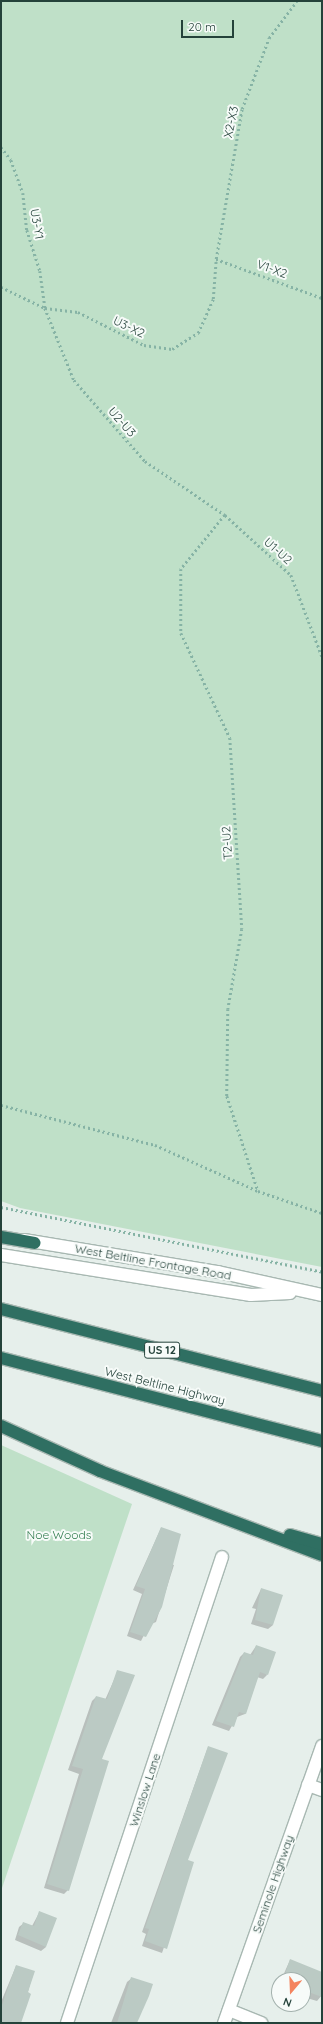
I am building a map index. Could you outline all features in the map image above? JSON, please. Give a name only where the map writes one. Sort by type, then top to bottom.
[{"type":"highway","points":[[1,1237],[34,1243]]},
{"type":"highway","name":"US 12","points":[[1,1309],[322,1391]]},
{"type":"highway","name":"West Beltline Highway","points":[[1,1358],[322,1441]]},
{"type":"highway","points":[[1,1426],[100,1471],[228,1517],[322,1555]]},
{"type":"highway","points":[[228,1517],[322,1544]]},
{"type":"street","name":"West Beltline Frontage Road","points":[[1,1233],[34,1243],[218,1272],[322,1295]]},
{"type":"street","name":"West Beltline Frontage Road","points":[[1,1255],[251,1295],[306,1292]]},
{"type":"street","name":"Winslow Lane","points":[[67,2023],[222,1557]]},
{"type":"street","name":"Seminole Highway","points":[[224,2023],[322,1746]]},
{"type":"street","points":[[308,1785],[322,1790]]},
{"type":"street","points":[[229,2010],[262,2023]]},
{"type":"path","name":"X2-X3","points":[[216,259],[242,108],[269,38],[297,1]]},
{"type":"path","name":"U3-Y1","points":[[1,147],[11,160],[23,193],[28,230],[40,271],[46,308]]},
{"type":"path","name":"V1-X2","points":[[216,259],[322,298]]},
{"type":"path","name":"U3-X2","points":[[1,287],[46,308],[78,312],[144,345],[172,349],[198,333],[213,298],[216,259]]},
{"type":"path","name":"U2-U3","points":[[46,308],[74,380],[145,461],[225,514]]},
{"type":"path","name":"U1-U2","points":[[225,514],[292,575],[322,656]]},
{"type":"path","name":"T2-U2","points":[[225,514],[180,569],[181,633],[230,738],[242,929],[228,1009],[227,1096],[258,1191]]},
{"type":"path","points":[[1,1104],[155,1145],[258,1191],[322,1213]]},
{"type":"path","points":[[1,1207],[322,1272]]},
{"type":"green space","points":[[1,1],[322,1],[322,1267],[20,1208],[1,1201]]},
{"type":"green space","name":"Noe Woods","points":[[1,1445],[132,1504],[1,1891]]},
{"type":"building","points":[[161,1527],[181,1534],[162,1607],[146,1637],[130,1632],[145,1589],[136,1586]]},
{"type":"building","points":[[261,1588],[283,1595],[273,1625],[255,1620]]},
{"type":"building","points":[[256,1645],[276,1652],[268,1675],[260,1672],[246,1714],[239,1712],[234,1727],[216,1721],[244,1652],[253,1655]]},
{"type":"building","points":[[117,1670],[135,1675],[102,1759],[109,1761],[69,1891],[47,1884],[83,1769],[72,1766],[96,1696],[107,1699]]},
{"type":"building","points":[[208,1746],[228,1753],[188,1860],[194,1862],[167,1949],[145,1941],[149,1929],[145,1928]]},
{"type":"building","points":[[39,1911],[57,1918],[46,1947],[18,1935],[23,1922],[34,1926]]},
{"type":"building","points":[[290,1959],[322,1972],[322,1997],[311,1993],[311,1972],[286,1972]]},
{"type":"building","points":[[16,1965],[35,1971],[28,1992],[31,1994],[21,2023],[1,2023],[1,2008]]},
{"type":"building","points":[[131,1977],[153,1984],[137,2023],[117,2023]]}]
